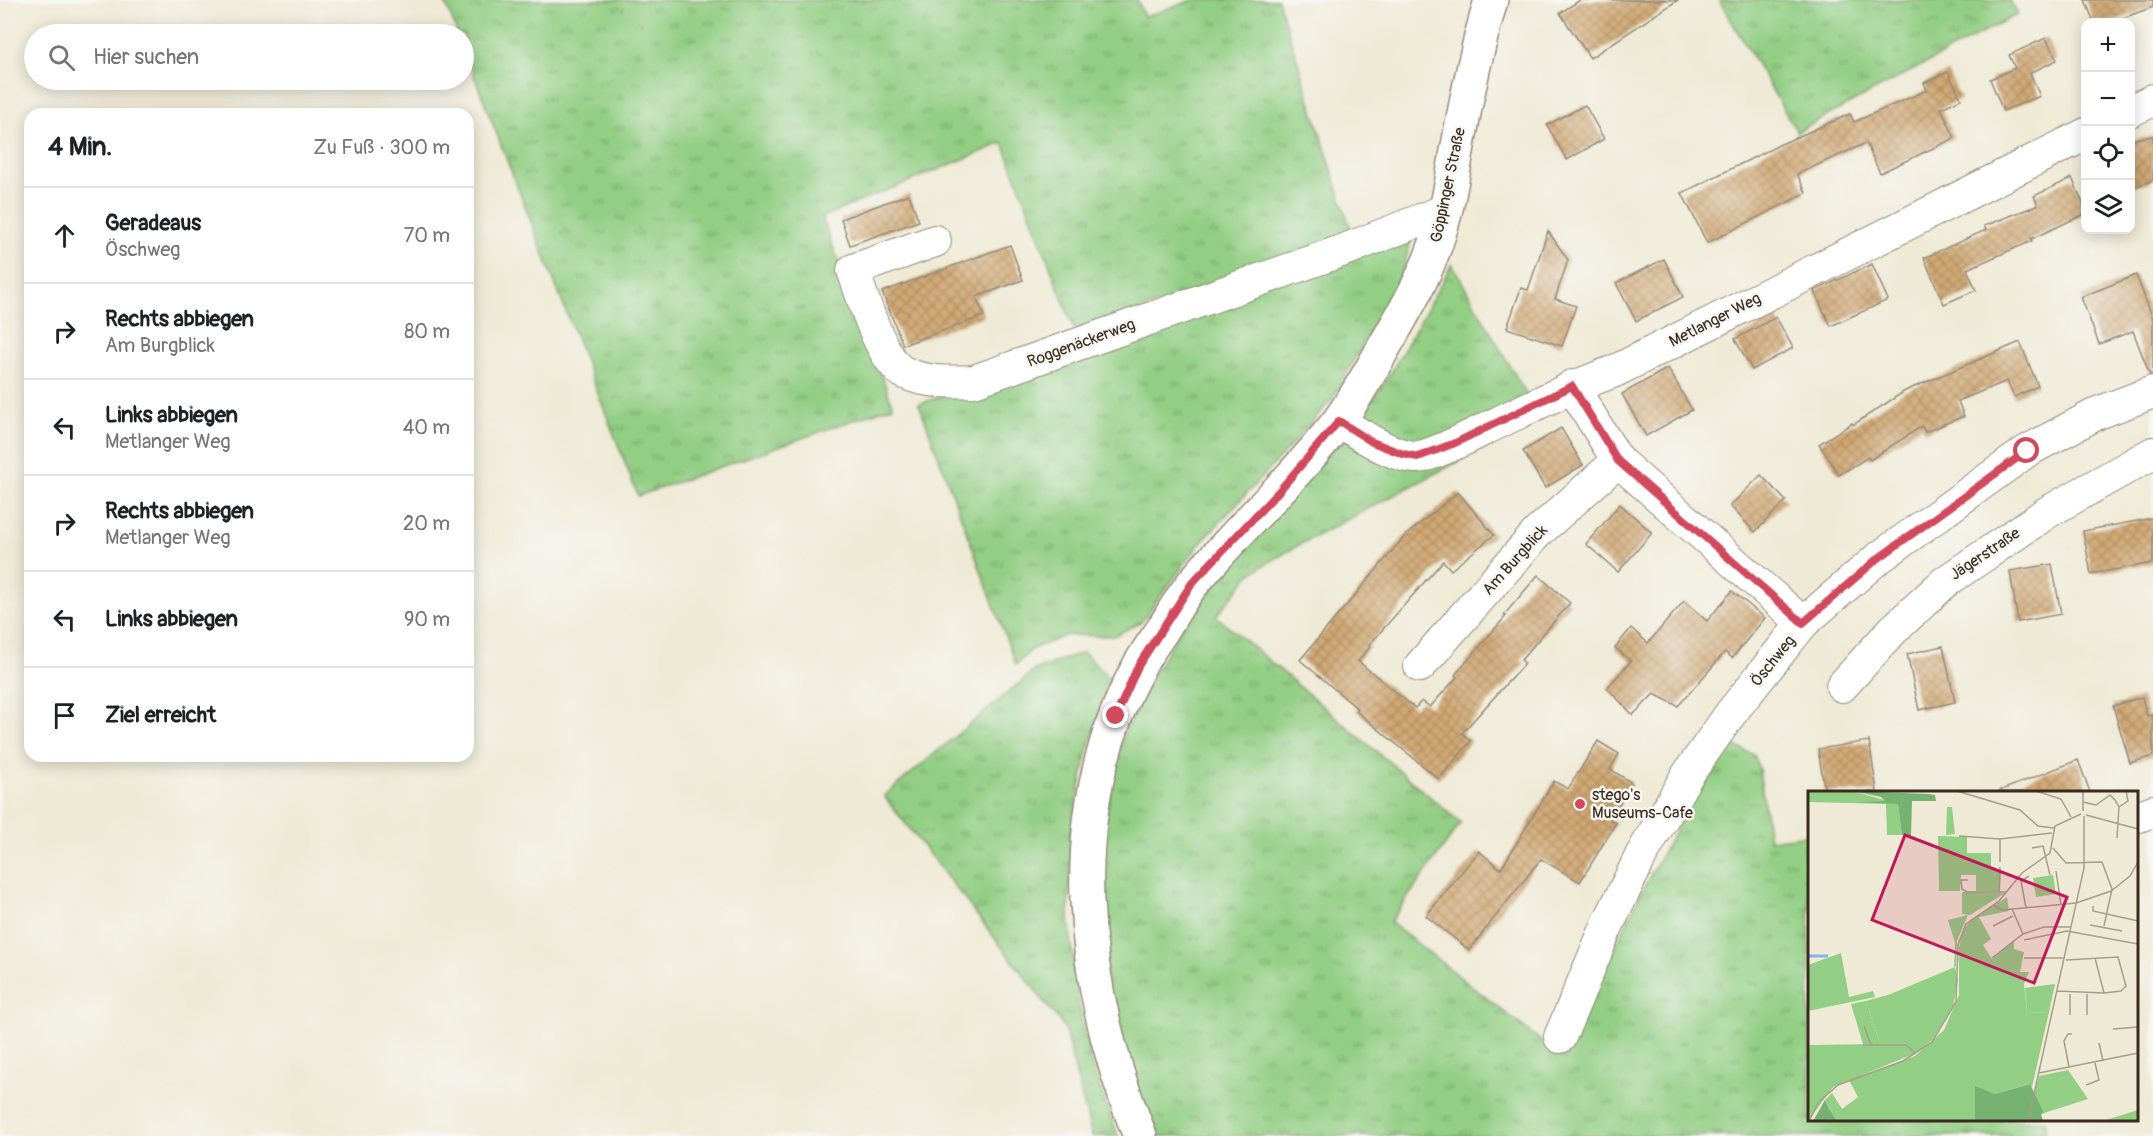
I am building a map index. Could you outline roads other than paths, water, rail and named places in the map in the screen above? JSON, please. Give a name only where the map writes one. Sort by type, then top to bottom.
[{"type":"main road","name":"Göppinger Straße","points":[[1140,1136],[1106,1039],[1095,989],[1089,943],[1086,882],[1089,823],[1101,762],[1116,716],[1138,666],[1192,583],[1278,492],[1339,421],[1386,345],[1424,274],[1446,210],[1473,64],[1491,0]]},
{"type":"street","points":[[2135,109],[2153,100]]},
{"type":"street","name":"Metlanger Weg","points":[[1339,421],[1372,442],[1418,457],[1455,443],[1572,386],[1615,371],[2081,136]]},
{"type":"street","name":"Roggenäckerweg","points":[[934,241],[853,270],[884,352],[903,372],[941,382],[974,381],[1347,249],[1446,210]]},
{"type":"street","points":[[1572,386],[1618,461],[1803,623]]},
{"type":"street","name":"Öschweg","points":[[1560,1037],[1606,926],[1641,856],[1686,777],[1731,713],[1803,623],[1876,560],[2027,451],[2098,413],[2153,392]]},
{"type":"street","name":"Jägerstraße","points":[[1842,686],[1892,631],[1945,582],[2000,543],[2056,508],[2153,453]]},
{"type":"street","name":"Am Burgblick","points":[[1420,666],[1537,533],[1618,461]]},
{"type":"street","points":[[2138,817],[2153,811]]},
{"type":"place","name":"stego's Museums-Cafe","points":[[1580,804]]}]
